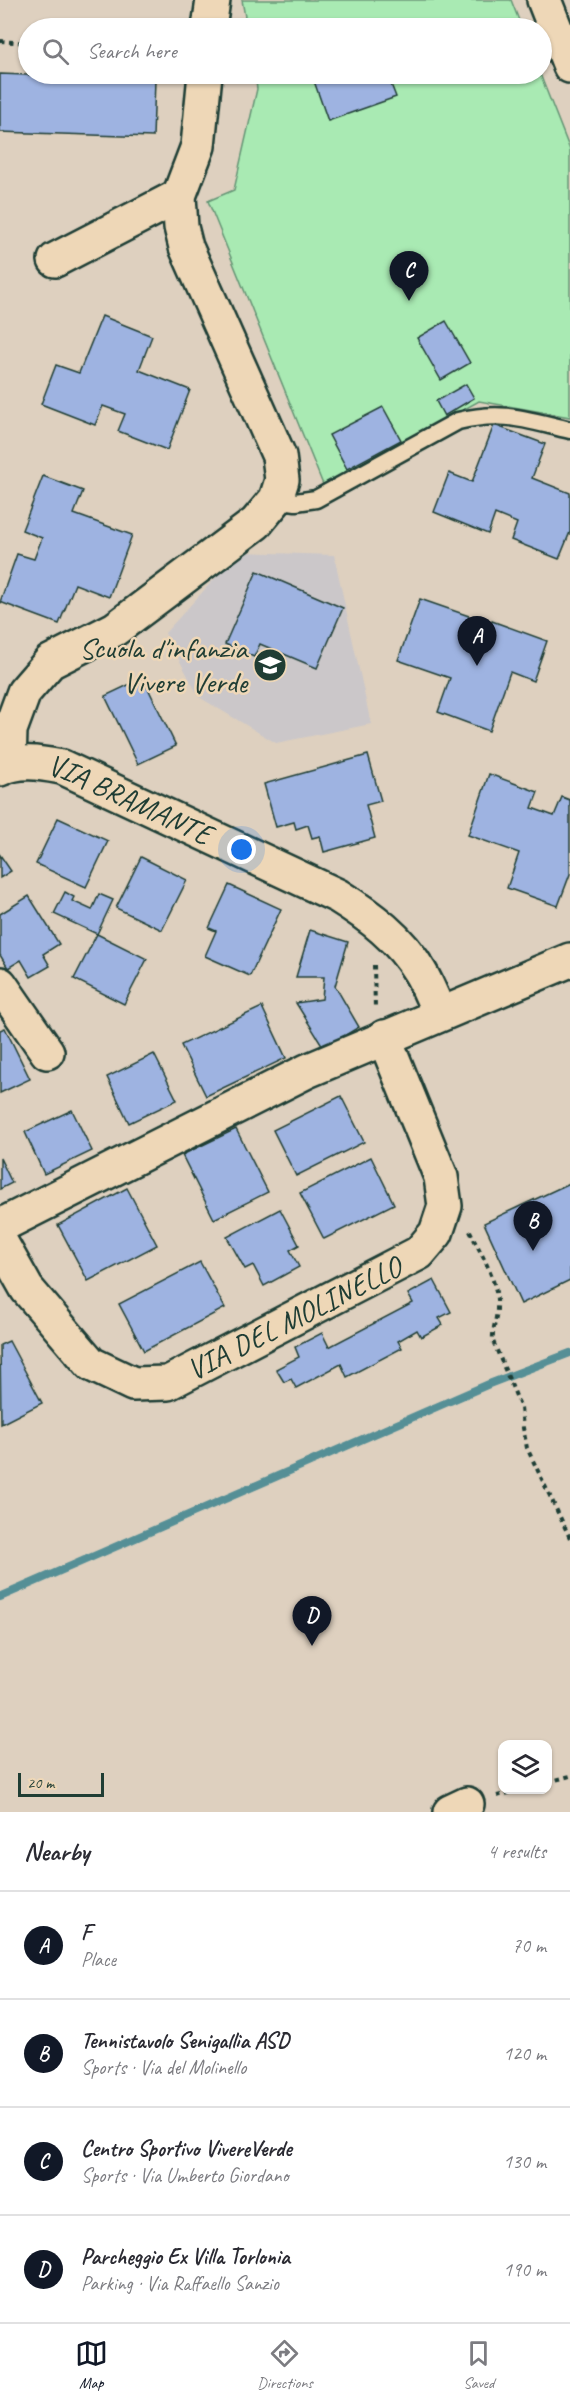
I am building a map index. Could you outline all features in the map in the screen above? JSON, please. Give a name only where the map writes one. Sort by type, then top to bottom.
[{"type":"street","points":[[210,18],[213,0]]},
{"type":"street","points":[[544,0],[567,51]]},
{"type":"street","points":[[4,767],[10,730],[24,692],[50,662],[115,629],[256,524],[276,499],[282,480],[279,456],[186,247],[181,227],[179,196],[198,146],[204,84]]},
{"type":"street","points":[[55,260],[179,196]]},
{"type":"street","name":"VIA BRAMANTE","points":[[4,767],[34,762],[62,767],[338,896],[366,914],[392,936],[419,971],[440,1014]]},
{"type":"street","points":[[0,1226],[307,1071],[570,960]]},
{"type":"street","points":[[0,984],[47,1052]]},
{"type":"street","name":"VIA DEL MOLINELLO","points":[[0,1241],[27,1289],[91,1364],[133,1384],[168,1383],[419,1253],[436,1233],[445,1206],[441,1177],[384,1037]]},
{"type":"lane","points":[[276,499],[296,502],[316,499],[458,421],[482,415],[506,415],[570,430]]},
{"type":"path","points":[[0,41],[18,43]]},
{"type":"path","points":[[371,955],[375,966],[375,1009],[384,1037]]},
{"type":"path","points":[[445,1206],[466,1223],[496,1290],[497,1309],[492,1329],[493,1341],[522,1408],[527,1448],[570,1538]]},
{"type":"path","points":[[552,1781],[570,1776]]},
{"type":"shaded area","name":"Scuola d'infanzia Vivere Verde","points":[[239,552],[334,555],[371,724],[276,743],[199,697],[165,633]]},
{"type":"green space","points":[[242,0],[511,0],[518,18],[245,18]]},
{"type":"green space","points":[[256,84],[544,84],[570,150],[570,417],[479,401],[324,487],[208,201],[234,190]]},
{"type":"building","points":[[0,74],[18,75],[18,84],[155,84],[153,137],[0,132]]},
{"type":"building","points":[[315,84],[391,84],[396,97],[328,121]]},
{"type":"building","points":[[102,316],[152,336],[139,370],[190,390],[167,450],[118,431],[125,414],[103,406],[95,425],[41,404],[56,365],[79,373]]},
{"type":"building","points":[[446,321],[470,363],[441,380],[417,338]]},
{"type":"building","points":[[466,384],[474,398],[444,416],[436,401]]},
{"type":"building","points":[[383,407],[401,440],[347,469],[329,435]]},
{"type":"building","points":[[494,425],[545,444],[532,478],[570,493],[570,532],[559,559],[511,540],[517,523],[495,514],[488,534],[434,512],[449,473],[472,482]]},
{"type":"building","points":[[43,476],[83,491],[74,514],[132,535],[109,597],[75,584],[59,624],[0,602],[17,554],[34,559],[42,538],[22,530]]},
{"type":"building","points":[[257,571],[343,608],[317,668],[260,644],[254,657],[225,644]]},
{"type":"building","points":[[420,599],[469,616],[463,633],[485,641],[492,621],[547,641],[533,681],[510,672],[489,731],[438,712],[450,678],[398,660]]},
{"type":"building","points":[[143,678],[176,746],[138,764],[105,696]]},
{"type":"building","points":[[368,755],[381,801],[366,805],[375,838],[324,852],[320,836],[312,838],[308,825],[296,829],[294,822],[276,827],[264,784]]},
{"type":"building","points":[[489,774],[538,792],[532,808],[554,816],[562,797],[570,800],[570,874],[558,906],[507,888],[519,853],[468,835]]},
{"type":"building","points":[[58,818],[108,841],[86,887],[36,864]]},
{"type":"building","points":[[0,855],[11,871],[0,878]]},
{"type":"building","points":[[141,857],[187,880],[162,930],[116,908]]},
{"type":"building","points":[[229,885],[281,909],[250,976],[205,956],[216,931],[209,928]]},
{"type":"building","points":[[65,892],[74,897],[72,901],[92,910],[99,894],[113,900],[97,934],[54,914]]},
{"type":"building","points":[[29,896],[59,944],[43,954],[50,966],[31,977],[21,960],[8,968],[0,955],[0,914]]},
{"type":"building","points":[[310,930],[348,942],[335,986],[359,1027],[324,1048],[296,1003],[322,999],[324,977],[296,977]]},
{"type":"building","points":[[97,934],[147,959],[124,1004],[74,979]]},
{"type":"building","points":[[262,1007],[286,1058],[206,1096],[181,1045]]},
{"type":"building","points":[[5,1028],[30,1079],[0,1093],[0,1030]]},
{"type":"building","points":[[154,1054],[177,1100],[129,1123],[107,1077]]},
{"type":"building","points":[[341,1096],[364,1142],[296,1176],[273,1130]]},
{"type":"building","points":[[72,1110],[92,1151],[44,1174],[25,1132]]},
{"type":"building","points":[[236,1129],[268,1192],[214,1219],[182,1155]]},
{"type":"building","points":[[371,1157],[394,1204],[324,1239],[300,1193]]},
{"type":"building","points":[[0,1158],[12,1183],[0,1189]]},
{"type":"building","points":[[570,1183],[570,1280],[521,1304],[484,1223]]},
{"type":"building","points":[[127,1188],[157,1245],[88,1281],[58,1225]]},
{"type":"building","points":[[280,1209],[299,1245],[290,1250],[299,1267],[264,1286],[253,1265],[245,1269],[227,1237]]},
{"type":"building","points":[[200,1262],[225,1308],[144,1351],[119,1304]]},
{"type":"building","points":[[434,1280],[451,1312],[439,1318],[443,1325],[421,1337],[417,1330],[398,1341],[402,1348],[347,1377],[341,1364],[296,1388],[291,1379],[284,1382],[276,1369],[299,1357],[295,1347],[322,1333],[329,1347],[413,1303],[408,1294]]},
{"type":"building","points":[[9,1341],[42,1403],[1,1424],[0,1345]]},
{"type":"waterway","points":[[0,1597],[489,1384],[570,1353]]},
{"type":"place","name":"Centro Sportivo VivereVerde","points":[[409,301]]},
{"type":"place","name":"Scuola d'infanzia Vivere Verde","points":[[270,665]]},
{"type":"place","name":"F","points":[[477,666]]},
{"type":"place","name":"Tennistavolo Senigallia ASD","points":[[533,1251]]},
{"type":"place","name":"Parcheggio Ex Villa Torlonia","points":[[312,1646]]}]
